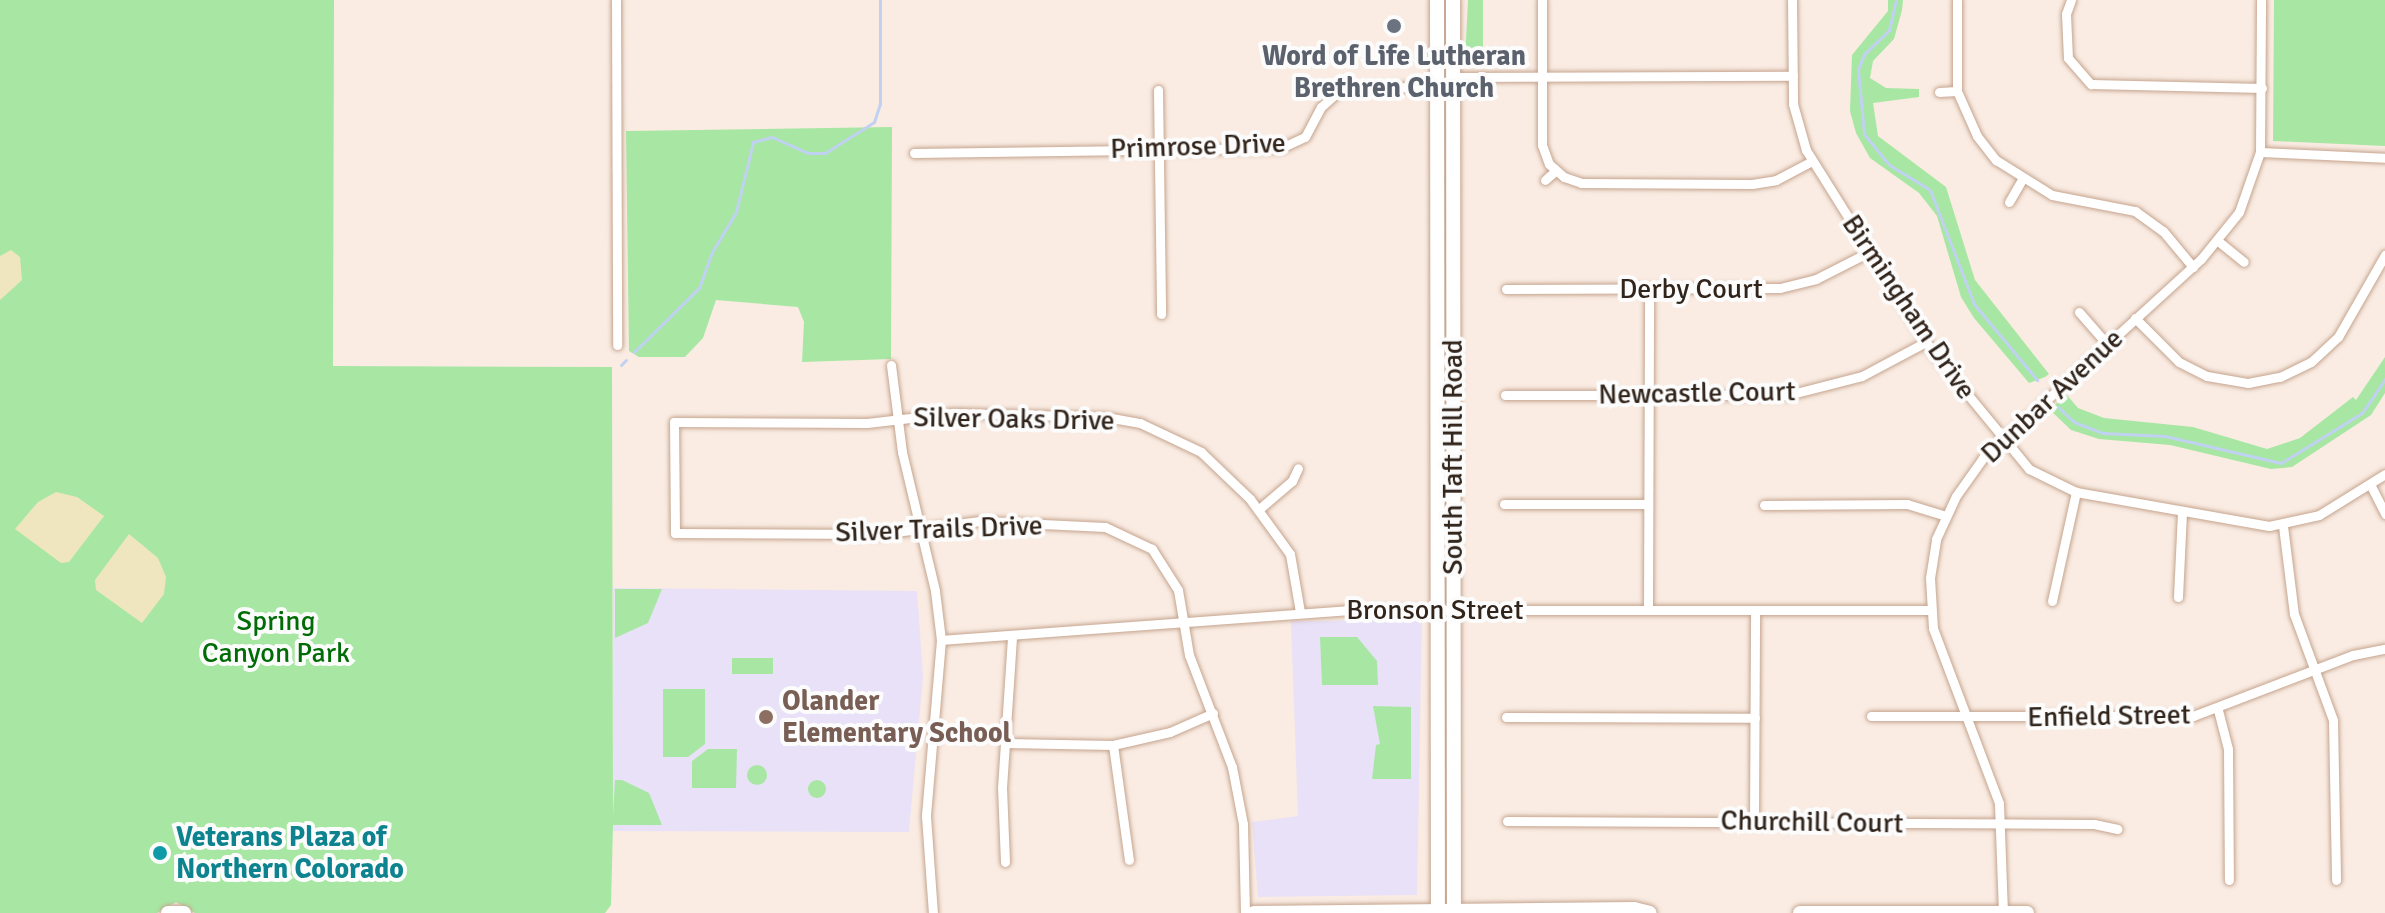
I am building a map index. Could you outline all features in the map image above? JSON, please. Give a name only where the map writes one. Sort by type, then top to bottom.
[{"type":"main road","name":"South Taft Hill Road","points":[[1437,0],[1438,911]]},
{"type":"main road","name":"South Taft Hill Road","points":[[1453,0],[1454,911]]},
{"type":"main road","points":[[168,913],[184,913]]},
{"type":"main road","points":[[1254,913],[1650,913]]},
{"type":"main road","points":[[1800,913],[2027,913]]},
{"type":"street","points":[[616,0],[617,345]]},
{"type":"street","points":[[1542,0],[1542,145],[1555,171],[1581,183],[1752,184],[1776,180],[1812,161]]},
{"type":"street","name":"Birmingham Drive","points":[[1792,0],[1794,116],[1812,161],[1926,342],[2003,439],[2040,477],[2076,492],[2283,526],[2319,515],[2385,474]]},
{"type":"street","points":[[1957,0],[1957,91],[1988,151],[2021,181],[2052,195],[2135,211],[2163,231],[2193,267]]},
{"type":"street","points":[[2071,0],[2066,14],[2068,58],[2091,84],[2262,88]]},
{"type":"street","name":"Dunbar Avenue","points":[[2003,913],[2003,824],[1938,649],[1931,610],[1932,560],[1946,516],[1983,458],[2193,267],[2218,241],[2247,195],[2260,152],[2261,0]]},
{"type":"street","points":[[1453,78],[1793,76]]},
{"type":"street","name":"Primrose Drive","points":[[914,153],[1289,146],[1305,137],[1327,99],[1340,90],[1437,85],[1453,78]]},
{"type":"street","points":[[1158,90],[1161,314]]},
{"type":"street","points":[[1939,92],[1957,91]]},
{"type":"street","points":[[2260,152],[2385,158]]},
{"type":"street","points":[[1545,180],[1555,171]]},
{"type":"street","points":[[2009,202],[2021,181]]},
{"type":"street","points":[[2218,241],[2244,262]]},
{"type":"street","name":"Derby Court","points":[[1506,289],[1780,288],[1816,279],[1869,252]]},
{"type":"street","points":[[2135,318],[2179,362],[2207,376],[2248,383],[2280,377],[2311,362],[2338,337],[2385,255]]},
{"type":"street","points":[[1648,609],[1649,290]]},
{"type":"street","points":[[2079,312],[2107,344]]},
{"type":"street","name":"Newcastle Court","points":[[1505,395],[1773,397],[1807,392],[1862,376],[1926,342]]},
{"type":"street","points":[[891,365],[896,418],[922,531],[941,640],[926,816],[933,913]]},
{"type":"street","name":"Silver Oaks Drive","points":[[675,533],[674,422],[867,423],[953,413],[1058,415],[1140,423],[1201,452],[1258,510],[1290,554],[1300,612]]},
{"type":"street","points":[[1258,510],[1288,485],[1298,468]]},
{"type":"street","points":[[2370,484],[2385,514]]},
{"type":"street","points":[[2052,601],[2076,492]]},
{"type":"street","points":[[1504,504],[1648,504]]},
{"type":"street","points":[[1764,505],[1907,504],[1946,516]]},
{"type":"street","points":[[2178,597],[2182,511]]},
{"type":"street","name":"Silver Trails Drive","points":[[675,533],[922,531],[980,521],[1118,530],[1141,541],[1167,566],[1178,590],[1194,669],[1232,767],[1243,824],[1245,913]]},
{"type":"street","points":[[2283,526],[2288,587],[2336,741],[2336,880]]},
{"type":"street","name":"Bronson Street","points":[[941,640],[1012,638],[1300,612],[1437,608],[1931,610]]},
{"type":"street","points":[[1754,821],[1755,610]]},
{"type":"street","points":[[1005,862],[1006,743],[1012,638]]},
{"type":"street","name":"Enfield Street","points":[[1871,716],[2184,717],[2218,710],[2315,670],[2385,649]]},
{"type":"street","points":[[2218,710],[2228,749],[2229,880]]},
{"type":"street","points":[[1006,743],[1113,745],[1170,732],[1213,713]]},
{"type":"street","points":[[1506,717],[1755,718]]},
{"type":"street","points":[[1113,745],[1129,860]]},
{"type":"street","name":"Churchill Court","points":[[1507,821],[2094,824],[2117,829]]},
{"type":"shaded area","name":"Olander Elementary School","points":[[613,588],[917,591],[923,676],[909,832],[613,831]]},
{"type":"shaded area","points":[[1422,620],[1417,895],[1258,897],[1252,822],[1298,816],[1291,621]]},
{"type":"green space","name":"Spring Canyon Park","points":[[0,0],[334,0],[333,366],[612,367],[613,816],[615,780],[622,780],[649,793],[662,825],[613,825],[611,905],[605,913],[195,913],[176,902],[157,913],[0,913]]},
{"type":"green space","points":[[1468,0],[1483,0],[1483,66],[1465,60]]},
{"type":"green space","points":[[1888,0],[1903,0],[1902,10],[1894,39],[1873,61],[1870,78],[1886,88],[1919,89],[1919,97],[1873,103],[1878,136],[1946,187],[1975,280],[2049,374],[2045,377],[2029,383],[1974,318],[1961,297],[1937,216],[1919,193],[1870,158],[1856,133],[1850,111],[1852,55],[1888,11]]},
{"type":"green space","points":[[2274,0],[2385,0],[2385,146],[2273,141]]},
{"type":"green space","points":[[892,127],[891,359],[802,362],[804,322],[798,307],[716,300],[703,338],[685,357],[639,357],[629,351],[626,131]]},
{"type":"green space","points":[[2385,357],[2385,393],[2371,415],[2292,467],[2271,469],[2170,445],[2099,439],[2071,430],[2050,410],[2066,394],[2078,408],[2104,418],[2193,427],[2267,449],[2300,438],[2353,397],[2356,400]]},
{"type":"green space","points":[[615,589],[662,589],[648,623],[615,638]]},
{"type":"green space","points":[[1320,637],[1357,637],[1377,661],[1378,685],[1322,685]]},
{"type":"green space","points":[[732,658],[773,658],[773,674],[732,674]]},
{"type":"green space","points":[[663,689],[705,689],[705,744],[688,757],[663,757]]},
{"type":"green space","points":[[1373,706],[1411,707],[1411,779],[1372,779],[1376,745],[1380,744]]},
{"type":"green space","points":[[708,749],[737,749],[736,788],[692,788],[692,761]]},
{"type":"green space","points":[[757,765],[764,768],[767,775],[764,782],[757,785],[750,782],[747,775],[750,768]]},
{"type":"green space","points":[[817,780],[826,789],[817,798],[808,789]]},
{"type":"sand","points":[[11,250],[20,257],[22,280],[0,300],[0,256]]},
{"type":"sand","points":[[56,492],[77,497],[104,516],[69,562],[61,563],[15,529],[38,502]]},
{"type":"sand","points":[[129,534],[158,558],[166,577],[164,594],[142,623],[96,590],[95,580]]},
{"type":"waterway","points":[[634,352],[699,288],[712,252],[736,212],[753,142],[772,137],[808,153],[825,153],[874,122],[880,104],[880,0]]},
{"type":"waterway","points":[[1896,0],[1889,30],[1864,54],[1858,70],[1864,134],[1888,164],[1930,190],[1974,304],[2037,380]]},
{"type":"waterway","points":[[621,365],[626,360]]},
{"type":"waterway","points":[[2058,407],[2074,422],[2103,433],[2165,436],[2281,463],[2362,413],[2385,379]]},
{"type":"place","name":"Word of Life Lutheran Brethren Church","points":[[1394,26]]},
{"type":"place","name":"Olander Elementary School","points":[[766,717]]},
{"type":"place","name":"Veterans Plaza of Northern Colorado","points":[[160,853]]}]
